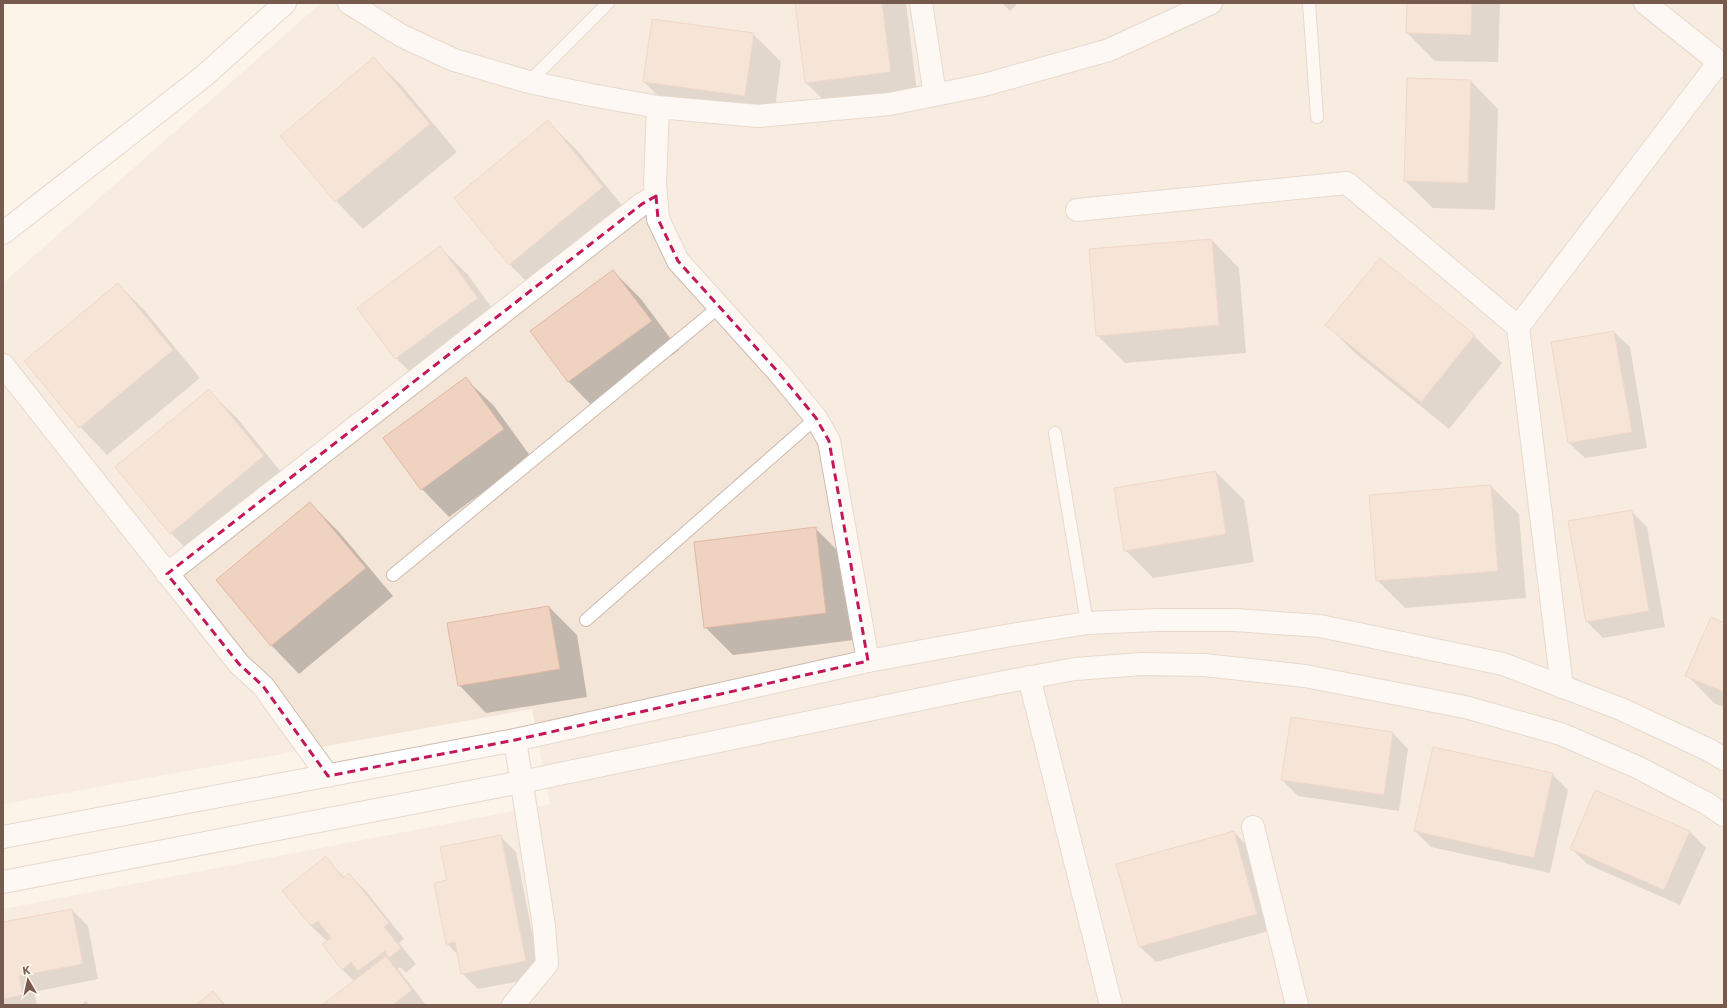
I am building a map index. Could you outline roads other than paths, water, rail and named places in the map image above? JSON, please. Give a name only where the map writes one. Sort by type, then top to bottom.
[{"type":"street","points":[[3,233],[204,76],[285,3]]},
{"type":"street","points":[[349,3],[402,36],[454,60],[529,82],[658,107],[758,116],[890,104],[984,85],[1109,50],[1211,3]]},
{"type":"street","points":[[922,3],[935,95]]},
{"type":"street","points":[[1518,327],[1722,64],[1645,3]]},
{"type":"street","points":[[658,107],[655,184],[658,219],[678,261],[816,418],[829,441],[868,661]]},
{"type":"street","points":[[1076,210],[1347,183],[1518,327],[1562,687]]},
{"type":"street","points":[[168,574],[642,204],[656,196]]},
{"type":"street","points":[[3,365],[239,664],[263,686],[328,776]]},
{"type":"street","points":[[3,837],[515,740],[868,661],[1005,636],[1087,623],[1157,620],[1235,620],[1320,626],[1503,664],[1621,709],[1710,750],[1724,759]]},
{"type":"street","points":[[3,882],[521,782],[886,705],[1075,669],[1142,664],[1204,665],[1305,676],[1465,706],[1561,734],[1637,767],[1706,803],[1724,815]]},
{"type":"street","points":[[1029,678],[1111,1005]]},
{"type":"street","points":[[513,1005],[547,964],[544,926],[515,740]]},
{"type":"street","points":[[1253,827],[1297,1005]]},
{"type":"lane","points":[[529,82],[608,3]]},
{"type":"lane","points":[[1309,3],[1317,117]]},
{"type":"lane","points":[[393,575],[720,307]]},
{"type":"lane","points":[[586,620],[816,418]]},
{"type":"lane","points":[[1055,433],[1087,623]]}]
